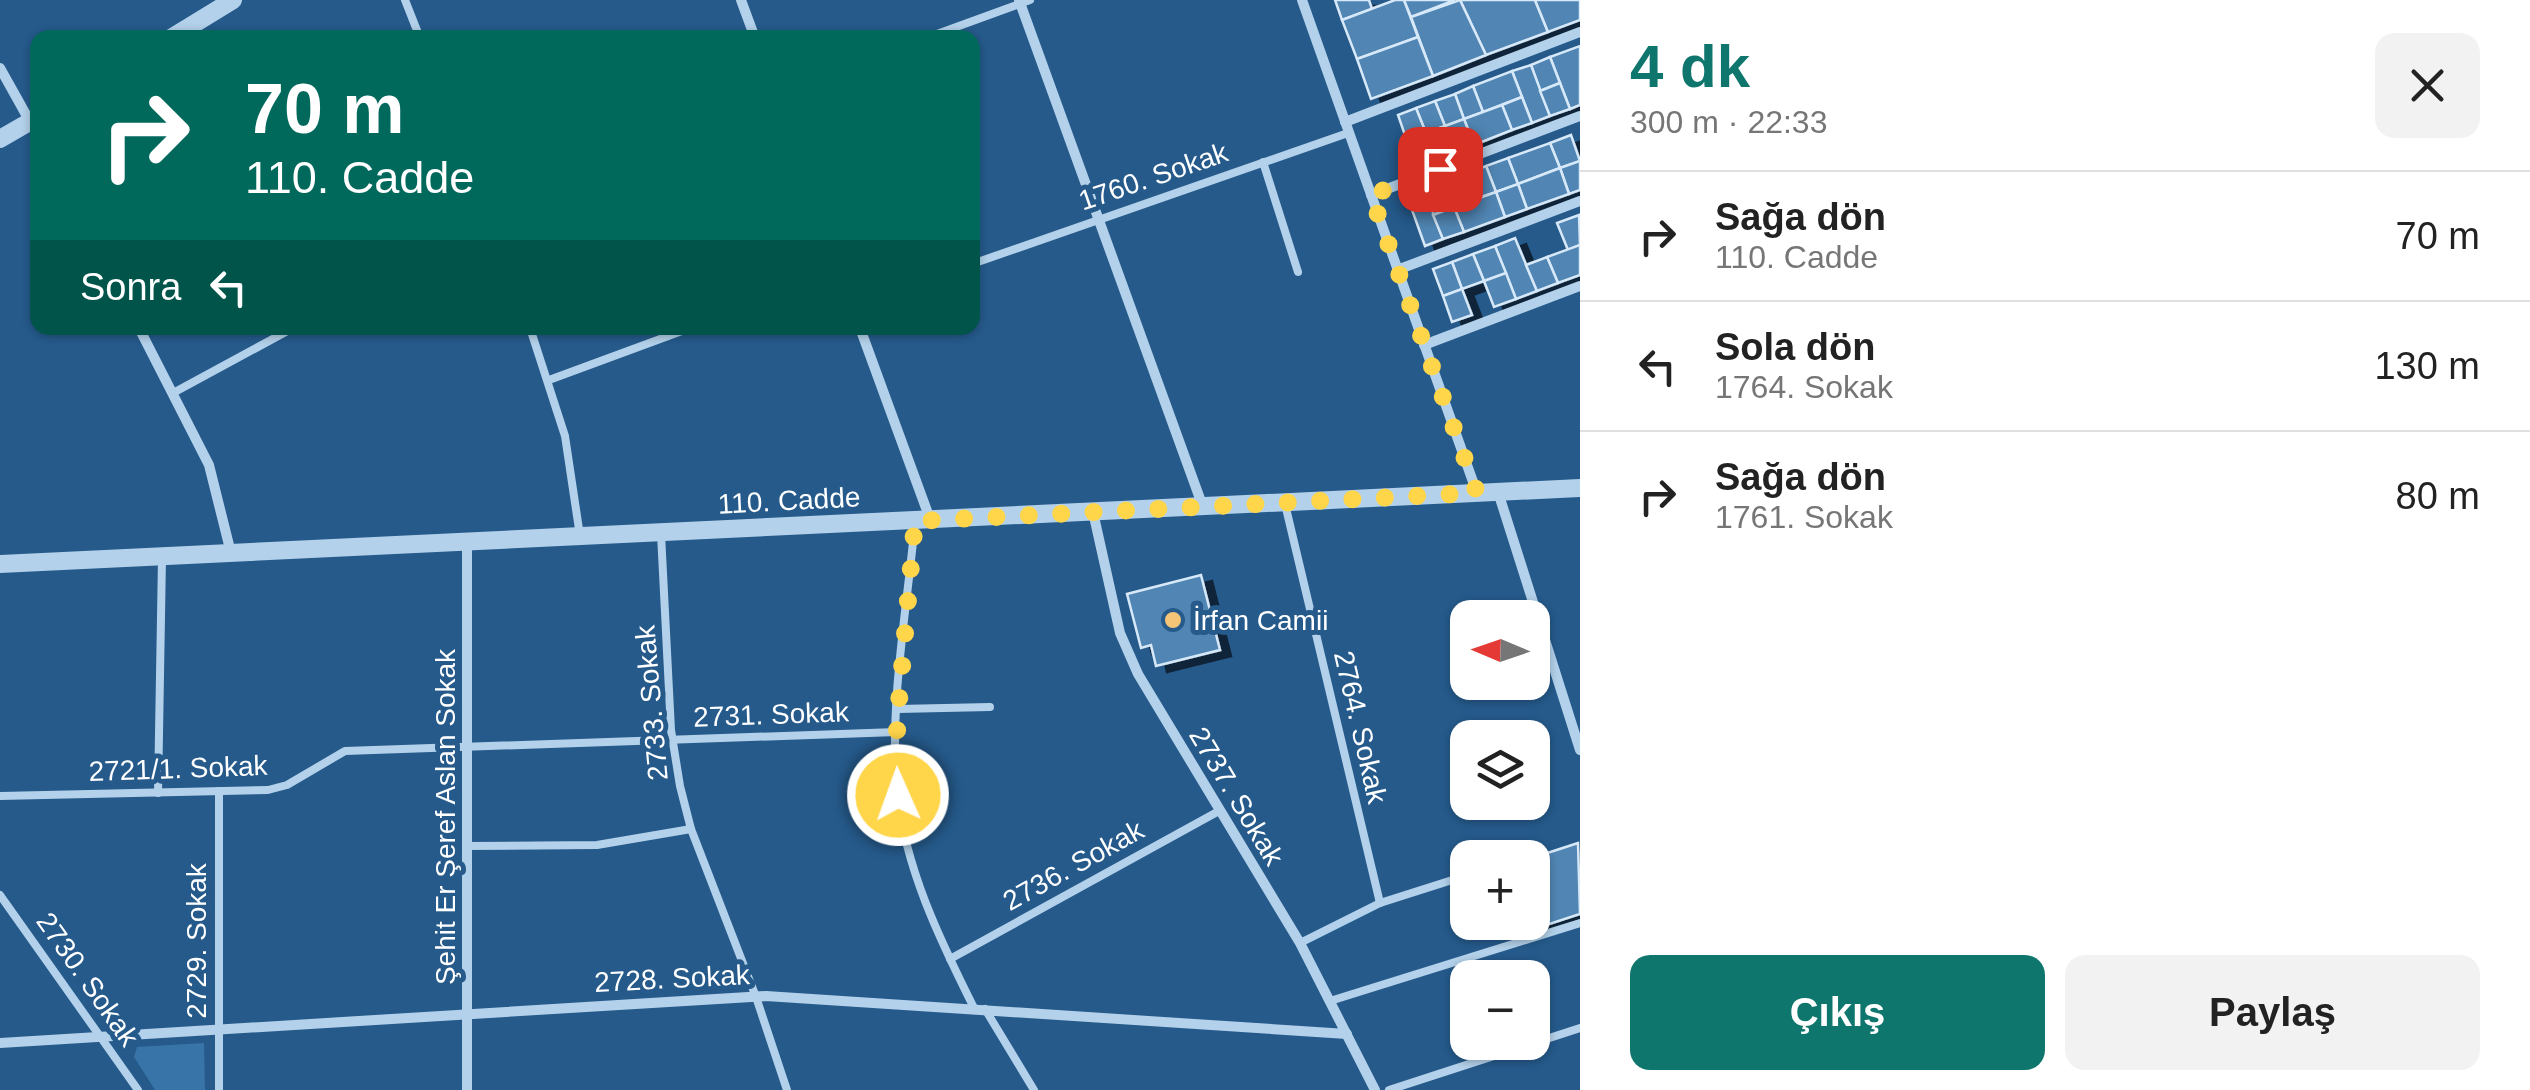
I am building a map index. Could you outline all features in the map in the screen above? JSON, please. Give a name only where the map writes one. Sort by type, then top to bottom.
[{"type":"street","points":[[184,30],[234,0]]},
{"type":"street","points":[[741,0],[751,30]]},
{"type":"street","points":[[1302,0],[1477,493]]},
{"type":"street","points":[[1023,1],[1202,507]]},
{"type":"street","name":"1760. Sokak","points":[[1347,128],[1580,32]]},
{"type":"street","points":[[0,68],[30,117]]},
{"type":"street","points":[[1371,195],[1580,116]]},
{"type":"street","points":[[0,139],[30,127]]},
{"type":"street","points":[[1397,270],[1580,201]]},
{"type":"street","points":[[1424,345],[1580,286]]},
{"type":"street","points":[[143,335],[209,466],[231,554]]},
{"type":"street","points":[[862,335],[923,520]]},
{"type":"street","name":"110. Cadde","points":[[0,564],[1580,488]]},
{"type":"street","points":[[1498,492],[1580,750]]},
{"type":"street","name":"2737. Sokak","points":[[1093,512],[1114,612],[1128,654],[1300,943],[1375,1090]]},
{"type":"street","name":"Şehit Er Şeref Aslan Sokak","points":[[467,543],[468,1090]]},
{"type":"street","name":"2728. Sokak","points":[[0,1043],[756,996],[1347,1034]]},
{"type":"lane","points":[[405,0],[417,30]]},
{"type":"lane","points":[[947,30],[1023,1]]},
{"type":"lane","name":"1760. Sokak","points":[[980,261],[1263,162],[1347,128]]},
{"type":"lane","points":[[1263,162],[1298,272]]},
{"type":"lane","points":[[173,392],[280,335]]},
{"type":"lane","points":[[533,335],[565,436],[580,537]]},
{"type":"lane","points":[[549,380],[671,335]]},
{"type":"lane","name":"2764. Sokak","points":[[1285,502],[1380,904]]},
{"type":"lane","points":[[923,520],[898,708],[898,795],[904,831],[915,872],[950,959],[1034,1090]]},
{"type":"lane","name":"2733. Sokak","points":[[661,534],[673,739],[691,829],[756,996],[786,1090]]},
{"type":"lane","points":[[158,793],[162,558]]},
{"type":"lane","points":[[898,708],[990,707]]},
{"type":"lane","name":"2731. Sokak","points":[[468,746],[897,732]]},
{"type":"lane","name":"2721/1. Sokak","points":[[0,796],[278,788],[339,752],[468,746]]},
{"type":"lane","name":"2729. Sokak","points":[[219,791],[219,1090]]},
{"type":"lane","name":"2736. Sokak","points":[[950,959],[1219,811]]},
{"type":"lane","points":[[467,846],[597,845],[691,829]]},
{"type":"lane","points":[[1300,943],[1380,904],[1450,881]]},
{"type":"lane","name":"2730. Sokak","points":[[0,894],[138,1090]]},
{"type":"lane","points":[[1330,1001],[1580,923]]},
{"type":"lane","points":[[1388,1090],[1580,1028]]},
{"type":"shaded area","points":[[204,1043],[205,1090],[155,1090],[134,1057],[137,1047]]},
{"type":"building","points":[[1335,0],[1369,0],[1372,9],[1342,20]]},
{"type":"building","points":[[1404,0],[1418,37],[1357,59],[1342,20]]},
{"type":"building","points":[[1404,0],[1455,0],[1411,17]]},
{"type":"building","points":[[1460,0],[1535,0],[1548,32],[1486,55]]},
{"type":"building","points":[[1460,0],[1486,55],[1433,76],[1411,17]]},
{"type":"building","points":[[1535,0],[1580,0],[1580,20],[1548,32]]},
{"type":"building","points":[[1418,37],[1433,76],[1371,99],[1357,59]]},
{"type":"building","points":[[1580,46],[1580,105],[1570,109],[1550,57]]},
{"type":"building","points":[[1550,57],[1560,83],[1540,91],[1531,65]]},
{"type":"building","points":[[1531,65],[1550,116],[1532,123],[1512,71]]},
{"type":"building","points":[[1512,71],[1522,97],[1483,112],[1473,86]]},
{"type":"building","points":[[1560,83],[1570,109],[1550,116],[1540,91]]},
{"type":"building","points":[[1473,86],[1483,112],[1464,119],[1455,94]]},
{"type":"building","points":[[1455,94],[1464,119],[1445,126],[1435,101]]},
{"type":"building","points":[[1522,97],[1532,123],[1512,130],[1502,105]]},
{"type":"building","points":[[1435,101],[1445,126],[1426,133],[1416,108]]},
{"type":"building","points":[[1502,105],[1512,130],[1474,145],[1464,119]]},
{"type":"building","points":[[1416,108],[1426,133],[1407,141],[1398,115]]},
{"type":"building","points":[[1464,119],[1474,145],[1455,151],[1445,126]]},
{"type":"building","points":[[1445,126],[1455,151],[1436,159],[1426,133]]},
{"type":"building","points":[[1426,133],[1436,159],[1416,166],[1407,141]]},
{"type":"building","points":[[1571,135],[1580,161],[1560,168],[1550,143]]},
{"type":"building","points":[[1550,143],[1560,168],[1518,184],[1508,158]]},
{"type":"building","points":[[1508,158],[1518,184],[1496,192],[1486,166]]},
{"type":"building","points":[[1580,161],[1580,190],[1569,194],[1560,168]]},
{"type":"building","points":[[1486,166],[1496,192],[1475,199],[1465,174]]},
{"type":"building","points":[[1560,168],[1569,194],[1527,209],[1518,184]]},
{"type":"building","points":[[1465,174],[1475,199],[1454,207],[1444,181]]},
{"type":"building","points":[[1444,181],[1454,207],[1433,215],[1424,189]]},
{"type":"building","points":[[1518,184],[1527,209],[1505,217],[1496,192]]},
{"type":"building","points":[[1424,189],[1443,239],[1425,246],[1407,196]]},
{"type":"building","points":[[1496,192],[1505,217],[1464,232],[1454,207]]},
{"type":"building","points":[[1454,207],[1464,232],[1443,239],[1433,215]]},
{"type":"building","points":[[1579,215],[1580,245],[1568,250],[1557,223]]},
{"type":"building","points":[[1515,238],[1537,291],[1516,299],[1495,246]]},
{"type":"building","points":[[1580,245],[1580,275],[1558,283],[1547,257]]},
{"type":"building","points":[[1495,246],[1506,273],[1484,281],[1473,254]]},
{"type":"building","points":[[1473,254],[1484,281],[1462,289],[1452,262]]},
{"type":"building","points":[[1547,257],[1558,283],[1537,291],[1526,265]]},
{"type":"building","points":[[1452,262],[1462,289],[1443,296],[1433,269]]},
{"type":"building","points":[[1506,273],[1516,299],[1494,307],[1484,281]]},
{"type":"building","points":[[1462,289],[1472,315],[1452,322],[1443,296]]},
{"type":"building","name":"İrfan Camii","points":[[1201,575],[1220,650],[1156,666],[1151,645],[1141,648],[1127,594]]},
{"type":"building","points":[[1578,843],[1580,914],[1550,924],[1550,852]]},
{"type":"place","name":"İrfan Camii","points":[[1173,620]]},
{"type":"route","points":[[898,795],[897,724],[915,521],[1477,493],[1371,195],[1440,169]]}]
